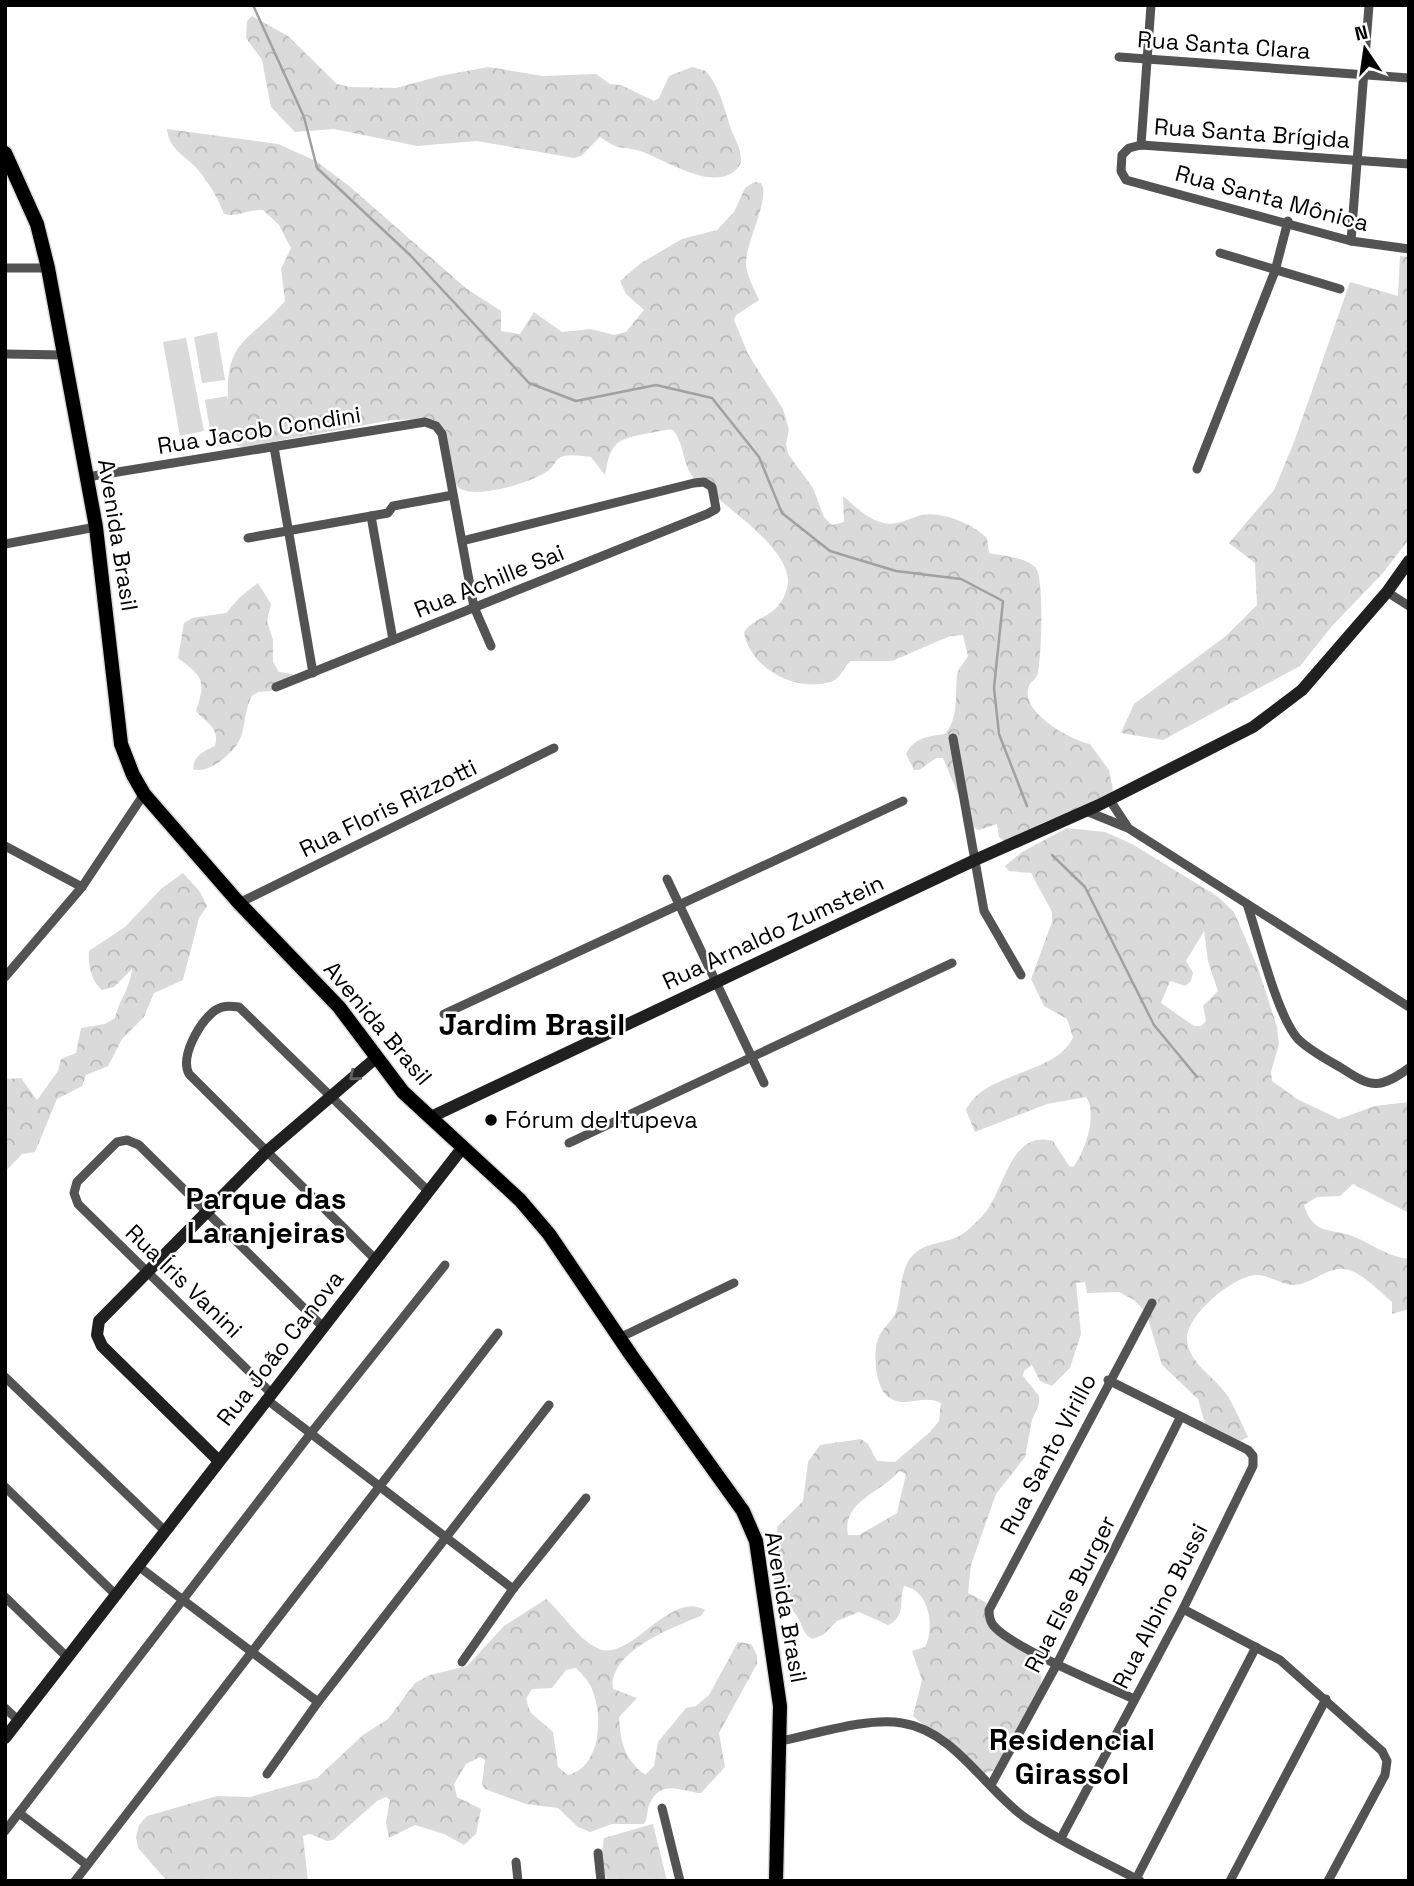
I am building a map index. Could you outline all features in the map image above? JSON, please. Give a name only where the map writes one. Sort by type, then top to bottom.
[{"type":"main road","name":"Avenida Brasil","points":[[5,153],[37,224],[48,268],[96,527],[121,744],[133,775],[145,794],[239,903],[339,1007],[403,1092],[520,1200],[549,1234],[619,1338],[743,1511],[756,1541],[772,1636],[781,1741],[775,1853],[778,1881]]},
{"type":"main road","points":[[775,1853],[786,1881]]},
{"type":"street","points":[[1141,145],[1151,5]]},
{"type":"street","points":[[1351,241],[1369,5]]},
{"type":"street","name":"Rua Santa Clara","points":[[1119,57],[1409,78]]},
{"type":"street","name":"Rua Santa Brígida","points":[[1126,180],[1121,172],[1122,155],[1129,148],[1141,145],[1409,164]]},
{"type":"street","name":"Rua Santa Mônica","points":[[1126,180],[1288,221],[1351,241],[1409,249]]},
{"type":"street","points":[[1197,469],[1275,270],[1288,221]]},
{"type":"street","points":[[1220,253],[1340,289]]},
{"type":"street","points":[[5,268],[48,268]]},
{"type":"street","points":[[5,354],[65,355]]},
{"type":"street","name":"Rua Jacob Condini","points":[[87,477],[425,422],[436,426],[442,434],[453,495]]},
{"type":"street","points":[[274,447],[313,673]]},
{"type":"street","name":"Rua Achille Sai","points":[[276,687],[716,509],[712,487],[704,482],[694,483],[462,541]]},
{"type":"street","points":[[248,538],[388,513],[393,506],[453,495],[474,607],[491,646]]},
{"type":"street","points":[[371,516],[393,640]]},
{"type":"street","points":[[5,544],[96,527]]},
{"type":"street","name":"Rua Arnaldo Zumstein","points":[[431,1117],[975,860],[1086,811],[1227,741],[1277,711],[1302,690],[1387,592],[1409,562]]},
{"type":"street","points":[[1387,592],[1409,606]]},
{"type":"street","points":[[953,738],[984,911],[1021,975]]},
{"type":"street","name":"Rua Floris Rizzotti","points":[[239,903],[554,748]]},
{"type":"street","points":[[5,976],[82,887],[145,794]]},
{"type":"street","points":[[1109,799],[1128,828]]},
{"type":"street","points":[[444,1014],[903,801]]},
{"type":"street","points":[[1086,811],[1128,828],[1409,1007]]},
{"type":"street","points":[[5,846],[82,887]]},
{"type":"street","points":[[667,879],[764,1083]]},
{"type":"street","points":[[1247,904],[1285,1017],[1300,1042],[1361,1081],[1376,1085],[1390,1082],[1409,1068]]},
{"type":"street","points":[[569,1143],[952,963]]},
{"type":"street","points":[[375,1259],[189,1074],[184,1065],[186,1052],[213,1012],[227,1005],[239,1007],[428,1191]]},
{"type":"street","points":[[219,1461],[102,1346],[97,1335],[99,1321],[266,1152],[377,1057]]},
{"type":"street","name":"Rua Íris Vanini","points":[[207,1212],[139,1145],[127,1140],[117,1142],[77,1181],[75,1193],[78,1204],[269,1396],[311,1433],[513,1589]]},
{"type":"street","name":"Rua João Canova","points":[[5,1738],[463,1147]]},
{"type":"street","points":[[207,1212],[323,1326]]},
{"type":"street","points":[[7,1825],[445,1265]]},
{"type":"street","points":[[619,1338],[734,1283]]},
{"type":"street","name":"Rua Santo Virillo","points":[[1057,1664],[993,1626],[989,1610],[1108,1380],[1152,1303]]},
{"type":"street","points":[[75,1881],[498,1333]]},
{"type":"street","points":[[5,1377],[165,1531]]},
{"type":"street","points":[[1108,1380],[1180,1418]]},
{"type":"street","points":[[267,1774],[318,1702],[550,1405]]},
{"type":"street","name":"Rua Albino Bussi","points":[[1061,1838],[1183,1609],[1253,1466],[1253,1456],[1248,1451],[1180,1418]]},
{"type":"street","name":"Rua Else Burger","points":[[991,1784],[1057,1664],[1180,1418]]},
{"type":"street","points":[[5,1487],[116,1595]]},
{"type":"street","points":[[462,1662],[513,1589],[586,1498]]},
{"type":"street","points":[[138,1566],[318,1702]]},
{"type":"street","points":[[5,1597],[68,1658]]},
{"type":"street","points":[[1183,1609],[1280,1660],[1382,1751],[1387,1760],[1385,1775],[1328,1881]]},
{"type":"street","points":[[781,1741],[863,1725],[900,1722],[932,1734],[1026,1818],[1138,1880],[1256,1647]]},
{"type":"street","points":[[1057,1664],[1134,1699]]},
{"type":"street","points":[[1230,1881],[1326,1699]]},
{"type":"street","points":[[5,1708],[19,1721]]},
{"type":"street","points":[[662,1808],[680,1881]]},
{"type":"street","points":[[19,1813],[87,1865]]},
{"type":"street","points":[[598,1853],[601,1881]]},
{"type":"street","points":[[516,1862],[518,1881]]},
{"type":"green space","points":[[252,16],[288,36],[337,84],[350,87],[396,88],[488,67],[543,76],[596,74],[610,84],[621,85],[654,101],[659,98],[669,76],[692,67],[706,71],[721,97],[739,148],[741,163],[732,173],[721,177],[707,177],[693,174],[640,151],[617,146],[600,137],[581,156],[574,158],[477,141],[417,146],[334,129],[295,132],[271,107],[262,60],[246,38],[247,21]]},
{"type":"green space","points":[[167,129],[278,144],[316,161],[349,186],[467,289],[501,311],[501,331],[520,334],[534,312],[562,332],[591,329],[614,335],[626,332],[644,310],[626,294],[620,281],[641,263],[682,239],[717,230],[734,212],[745,188],[754,182],[761,183],[761,209],[746,263],[759,300],[736,315],[734,320],[748,354],[783,409],[789,430],[786,444],[788,454],[813,488],[824,517],[832,525],[844,522],[843,496],[867,516],[889,524],[930,514],[948,517],[966,524],[987,538],[989,553],[1019,559],[1035,567],[1040,586],[1041,618],[1038,673],[1029,686],[1031,705],[1039,715],[1060,731],[1090,744],[1109,770],[1113,790],[1099,803],[1044,822],[1020,836],[1004,841],[999,837],[997,824],[979,830],[972,827],[943,758],[936,758],[919,770],[914,770],[906,754],[909,749],[922,739],[945,734],[953,721],[957,675],[968,656],[963,635],[950,636],[892,661],[851,661],[836,679],[820,684],[791,681],[766,668],[748,646],[744,632],[779,605],[787,588],[787,574],[768,543],[690,473],[673,430],[624,439],[610,454],[605,475],[591,457],[567,455],[559,458],[549,470],[530,480],[517,485],[475,492],[464,490],[453,480],[443,429],[429,419],[392,420],[245,447],[237,446],[228,409],[230,366],[242,344],[285,301],[281,269],[291,248],[279,225],[263,210],[224,214],[203,176],[171,143]]},
{"type":"green space","points":[[1400,256],[1409,257],[1409,539],[1383,573],[1332,626],[1300,666],[1163,740],[1121,733],[1134,704],[1226,636],[1257,605],[1255,563],[1229,543],[1274,490],[1294,442],[1350,282],[1398,296]]},
{"type":"green space","points":[[217,332],[225,380],[202,383],[194,337]]},
{"type":"green space","points":[[186,338],[204,431],[180,436],[163,342]]},
{"type":"green space","points":[[227,396],[237,443],[213,447],[205,400]]},
{"type":"green space","points":[[258,583],[271,604],[267,621],[273,640],[273,662],[279,672],[293,674],[295,678],[271,691],[258,692],[252,696],[237,745],[213,766],[193,769],[197,757],[215,746],[216,734],[212,726],[196,711],[202,686],[198,675],[178,658],[184,623],[192,618],[226,613]]},
{"type":"green space","points":[[1067,828],[1105,832],[1132,844],[1217,896],[1234,912],[1258,968],[1277,1027],[1279,1044],[1271,1072],[1272,1081],[1297,1099],[1339,1119],[1375,1106],[1409,1102],[1409,1213],[1353,1184],[1340,1196],[1317,1197],[1304,1205],[1308,1216],[1319,1227],[1348,1235],[1389,1254],[1409,1259],[1409,1309],[1392,1314],[1392,1302],[1363,1278],[1344,1269],[1337,1269],[1294,1285],[1258,1275],[1248,1276],[1225,1288],[1194,1319],[1187,1339],[1192,1356],[1232,1403],[1248,1437],[1240,1441],[1205,1424],[1198,1399],[1162,1365],[1146,1312],[1134,1300],[1119,1292],[1087,1293],[1085,1282],[1076,1283],[1081,1334],[1070,1368],[1052,1386],[1040,1381],[1032,1365],[1024,1371],[1023,1376],[1039,1396],[1025,1457],[996,1494],[971,1565],[968,1593],[987,1603],[986,1617],[991,1627],[1030,1656],[1041,1677],[1037,1699],[1016,1738],[996,1770],[982,1774],[913,1716],[922,1680],[912,1651],[925,1647],[930,1630],[928,1611],[920,1595],[904,1586],[900,1613],[888,1625],[859,1612],[837,1621],[823,1635],[812,1639],[777,1586],[770,1550],[778,1539],[777,1527],[803,1501],[808,1462],[820,1445],[861,1439],[868,1444],[877,1461],[895,1462],[939,1421],[941,1403],[934,1400],[893,1400],[882,1390],[877,1376],[876,1345],[896,1312],[904,1273],[910,1259],[919,1250],[955,1238],[974,1224],[991,1203],[1010,1164],[1027,1144],[1039,1140],[1053,1141],[1069,1166],[1073,1167],[1086,1143],[1091,1113],[1086,1097],[1047,1104],[975,1132],[966,1110],[975,1097],[988,1087],[1052,1059],[1065,1049],[1073,1037],[1067,1019],[1044,1006],[1031,979],[1052,922],[1052,912],[1031,873],[1009,871],[1005,866],[1022,852]],"holes":[[[1204,931],[1208,961],[1218,991],[1203,1006],[1206,1021],[1201,1026],[1194,1026],[1161,1003],[1170,981],[1185,986],[1191,981],[1193,973],[1186,961]],[[899,1471],[906,1474],[897,1513],[859,1535],[848,1535],[848,1523],[857,1505]]]},
{"type":"green space","points":[[183,873],[200,892],[207,906],[199,918],[183,980],[154,993],[144,1017],[122,1039],[108,1066],[86,1075],[82,1086],[57,1099],[35,1152],[22,1154],[5,1172],[5,1079],[21,1078],[37,1100],[58,1071],[61,1059],[76,1053],[81,1028],[105,1024],[115,1018],[132,969],[114,987],[102,990],[91,972],[89,951],[125,927],[162,888]]},
{"type":"green space","points":[[546,1599],[590,1644],[610,1650],[623,1646],[678,1609],[691,1606],[705,1610],[701,1616],[660,1634],[632,1652],[614,1675],[613,1689],[637,1698],[619,1717],[620,1727],[628,1756],[645,1775],[654,1766],[658,1742],[686,1708],[696,1706],[709,1695],[738,1642],[751,1644],[757,1655],[757,1664],[719,1733],[725,1767],[701,1793],[673,1788],[660,1791],[650,1803],[644,1824],[612,1824],[590,1832],[578,1827],[558,1808],[526,1804],[485,1789],[482,1784],[485,1760],[480,1757],[466,1764],[454,1784],[457,1797],[481,1809],[476,1834],[464,1845],[444,1834],[415,1825],[389,1838],[386,1822],[390,1800],[386,1797],[377,1801],[333,1840],[327,1841],[310,1834],[303,1836],[308,1881],[167,1881],[138,1848],[136,1837],[139,1825],[147,1816],[217,1796],[250,1797],[317,1778],[363,1735],[388,1719],[415,1683],[430,1675],[467,1666],[504,1626]],"holes":[[[576,1668],[589,1683],[594,1696],[597,1737],[588,1761],[579,1770],[568,1775],[558,1767],[553,1732],[530,1712],[526,1699],[532,1689],[552,1688],[566,1670]]]},
{"type":"green space","points":[[653,1824],[667,1881],[607,1881],[601,1860],[604,1838]]},
{"type":"waterway","points":[[253,5],[304,117],[317,168],[410,255],[529,383],[576,401],[656,385],[712,398],[759,457],[782,513],[830,551],[896,571],[961,579],[1003,601],[994,688],[999,734],[1027,806]]},
{"type":"waterway","points":[[1052,855],[1085,887],[1154,1025],[1197,1077]]},
{"type":"place","name":"Fórum de Itupeva","points":[[491,1120]]},
{"type":"district","name":"Jardim Brasil","points":[[532,1024]]},
{"type":"district","name":"Parque das Laranjeiras","points":[[266,1215]]},
{"type":"district","name":"Residencial Girassol","points":[[1072,1756]]}]
